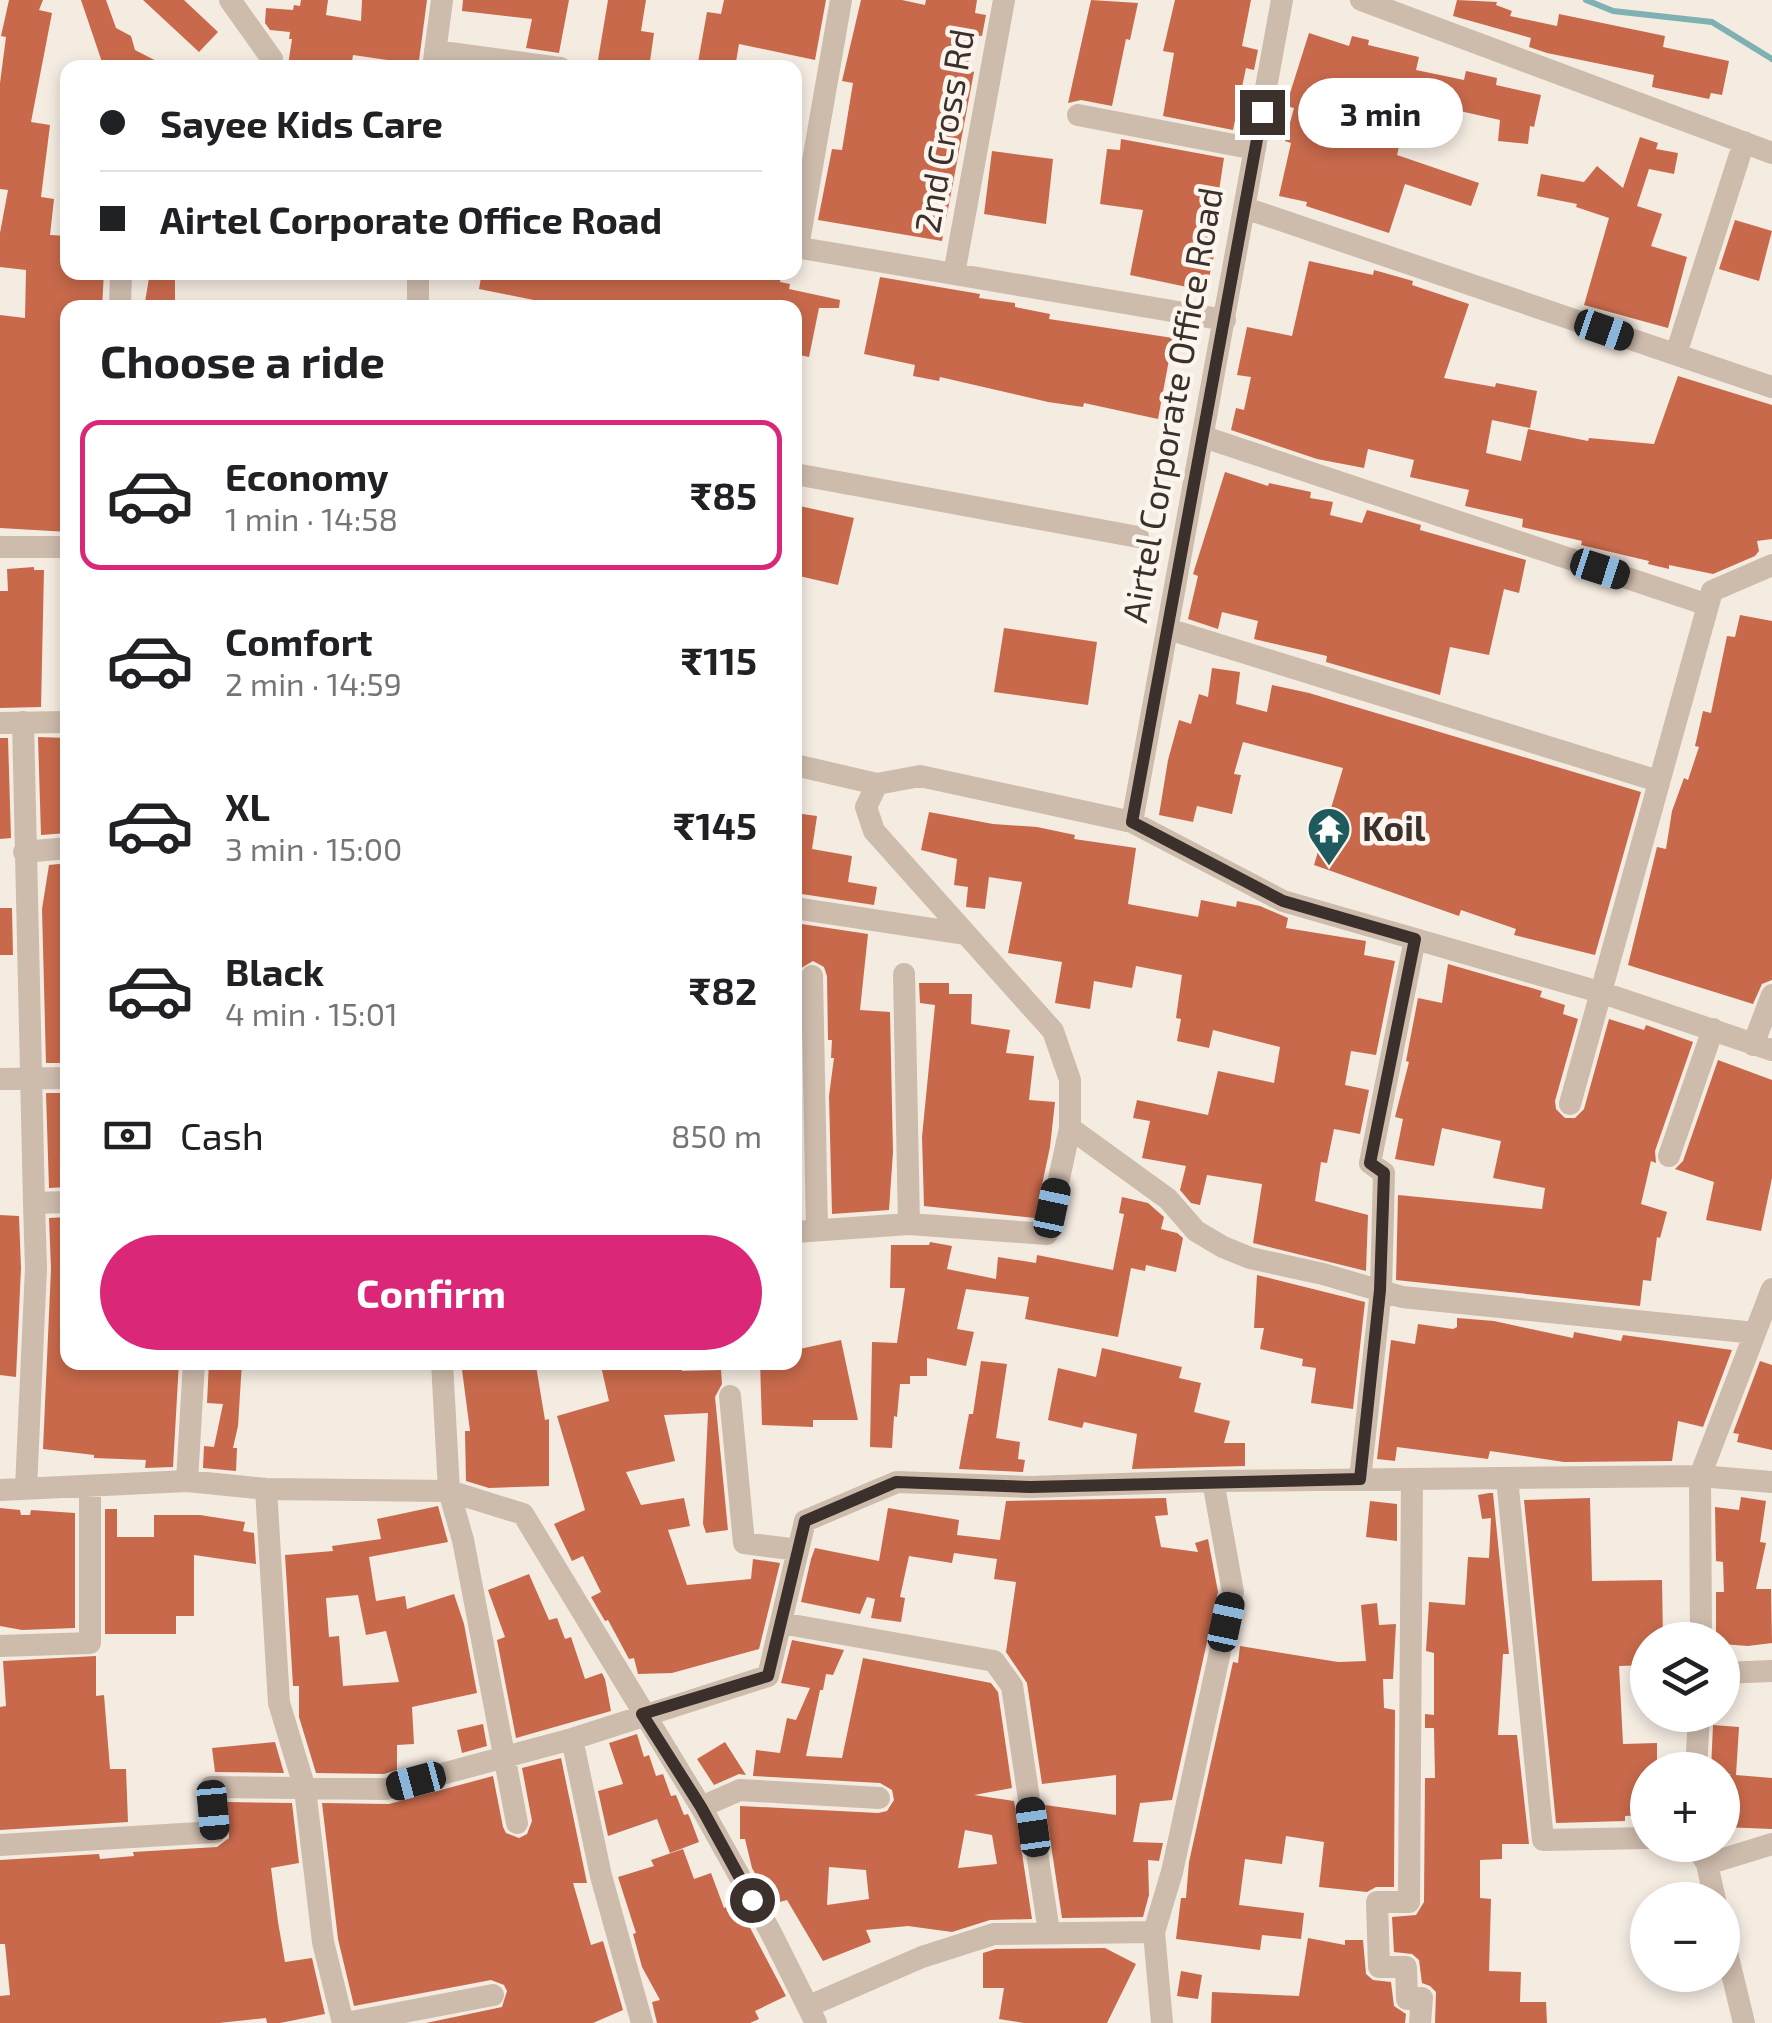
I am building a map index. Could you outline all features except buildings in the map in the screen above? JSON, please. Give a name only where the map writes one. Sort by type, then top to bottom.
[{"type":"street","points":[[230,0],[272,59]]},
{"type":"street","points":[[434,59],[442,0]]},
{"type":"street","points":[[802,219],[841,0]]},
{"type":"street","name":"2nd Cross Rd","points":[[954,274],[1004,0]]},
{"type":"street","name":"Airtel Corporate Office Road","points":[[1132,822],[1282,0]]},
{"type":"street","points":[[1361,0],[1772,153]]},
{"type":"street","points":[[1078,115],[1255,149]]},
{"type":"street","points":[[1676,354],[1744,142]]},
{"type":"street","points":[[1245,208],[1772,387]]},
{"type":"street","points":[[802,248],[1225,320]]},
{"type":"street","points":[[1204,437],[1708,605]]},
{"type":"street","points":[[802,475],[1138,537]]},
{"type":"street","points":[[0,546],[60,547]]},
{"type":"street","points":[[1570,1104],[1712,591],[1772,565]]},
{"type":"street","points":[[1168,629],[1658,781]]},
{"type":"street","points":[[26,1488],[36,1268],[24,852],[11,722],[60,722]]},
{"type":"street","points":[[802,767],[877,784],[920,776],[1132,822],[1283,901],[1603,993],[1763,1047],[1772,995]]},
{"type":"street","points":[[812,976],[806,1230],[909,1224],[1046,1234],[1070,1128],[1070,1080],[1053,1031],[874,831],[866,807],[877,784]]},
{"type":"street","points":[[24,852],[60,849]]},
{"type":"street","points":[[802,909],[966,934]]},
{"type":"street","points":[[1360,1479],[1380,1290],[1384,1173],[1370,1163],[1415,939]]},
{"type":"street","points":[[904,974],[909,1224]]},
{"type":"street","points":[[1669,1156],[1714,1029]]},
{"type":"street","points":[[0,1079],[60,1078]]},
{"type":"street","points":[[1070,1128],[1168,1200],[1196,1231],[1250,1258],[1437,1302],[1755,1332]]},
{"type":"street","points":[[34,1203],[60,1202]]},
{"type":"street","points":[[1701,1622],[1700,1476],[1772,1288]]},
{"type":"street","points":[[187,1481],[194,1370]]},
{"type":"street","points":[[442,1370],[448,1491],[463,1540],[517,1822]]},
{"type":"street","points":[[730,1396],[744,1543],[798,1550]]},
{"type":"street","points":[[0,1845],[215,1832],[211,1787],[386,1789],[572,1739],[768,1676],[805,1521],[896,1482],[1030,1487],[1700,1476],[1772,1482]]},
{"type":"street","points":[[1507,1478],[1542,1840],[1630,1838]]},
{"type":"street","points":[[1412,1479],[1408,1902],[1377,1902],[1378,1967],[1406,1967],[1407,1999],[1422,1998],[1420,2023]]},
{"type":"street","points":[[0,1490],[187,1481],[266,1489],[448,1491],[523,1514],[701,1807],[812,2014],[922,1957],[994,1934],[1154,1932]]},
{"type":"street","points":[[1162,2023],[1154,1932],[1172,1872],[1232,1592],[1213,1481]]},
{"type":"street","points":[[0,1646],[90,1644],[90,1486]]},
{"type":"street","points":[[266,1489],[278,1703],[305,1789],[323,1942],[344,2023],[493,1996]]},
{"type":"street","points":[[781,1623],[994,1661],[1012,1686],[1049,1932]]},
{"type":"street","points":[[1740,1672],[1772,1671]]},
{"type":"street","points":[[572,1739],[602,1876],[642,2023]]},
{"type":"street","points":[[701,1807],[740,1790],[880,1798]]},
{"type":"street","points":[[1740,1849],[1772,1844]]},
{"type":"street","points":[[1737,1992],[1744,2023]]},
{"type":"waterway","points":[[1586,0],[1613,11],[1712,22],[1772,59]]},
{"type":"place","name":"Koil","points":[[1329,867]]},
{"type":"route","points":[[752,1900],[701,1807],[642,1714],[768,1676],[805,1521],[896,1482],[1030,1487],[1360,1479],[1380,1290],[1384,1173],[1370,1163],[1415,939],[1283,901],[1132,822],[1262,112]]}]
